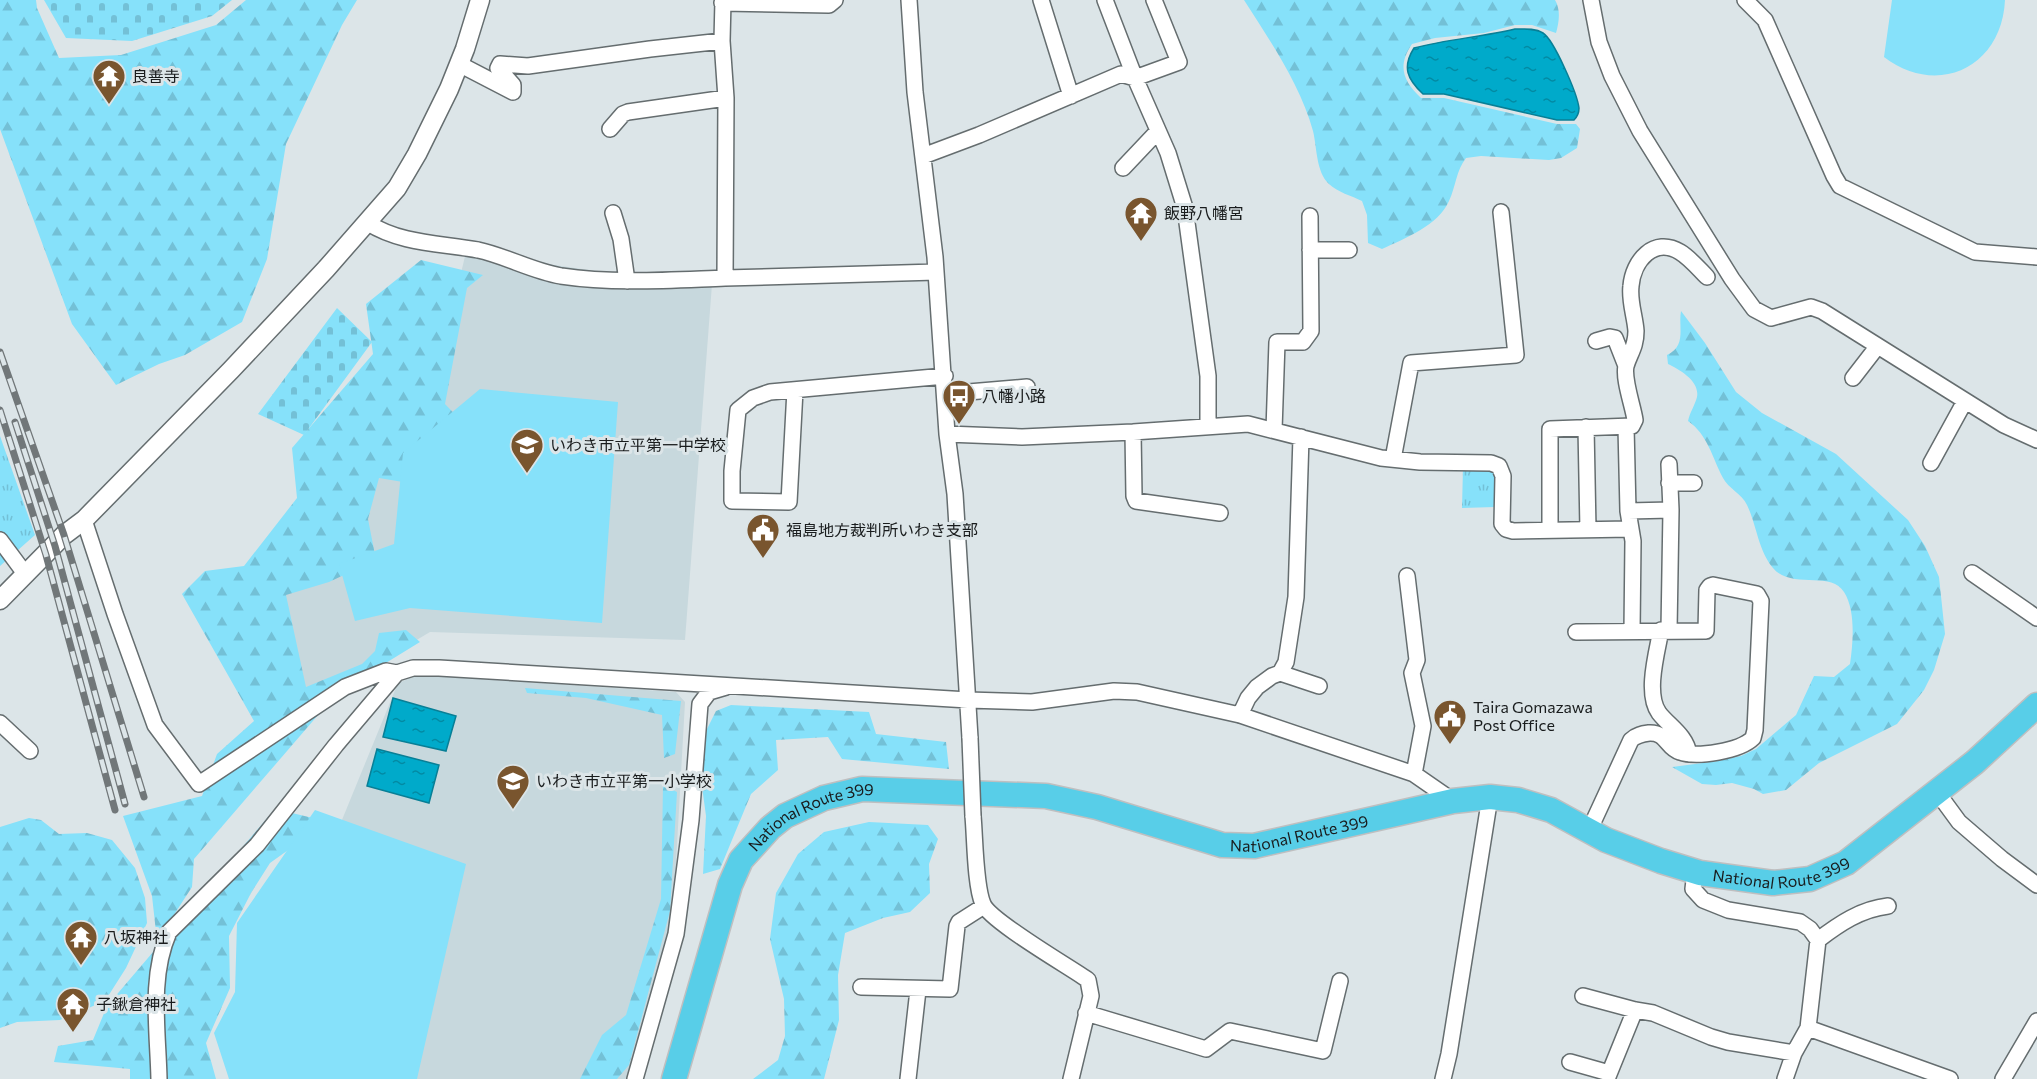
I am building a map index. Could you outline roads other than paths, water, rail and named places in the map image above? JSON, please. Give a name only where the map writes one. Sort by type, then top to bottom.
[{"type":"highway","name":"National Route 399","points":[[674,1079],[730,885],[741,860],[770,828],[786,816],[824,798],[843,792],[870,789],[1046,796],[1097,807],[1222,845],[1254,846],[1453,801],[1490,797],[1518,800],[1551,810],[1630,850],[1695,872],[1773,883],[1810,879],[1846,862],[1976,762],[2037,705]]},
{"type":"street","points":[[0,600],[64,535],[84,520],[231,370],[398,188],[417,154],[459,64],[480,0]]},
{"type":"street","points":[[725,278],[726,98],[722,41],[723,2],[829,5],[835,0]]},
{"type":"street","points":[[909,0],[915,92],[936,272],[945,376],[947,435],[955,494],[979,891],[984,906],[1001,922],[1088,980],[1091,996],[1071,1079]]},
{"type":"street","points":[[1041,0],[1071,96]]},
{"type":"street","points":[[1105,0],[1135,78],[1171,161],[1185,208],[1208,376],[1208,426]]},
{"type":"street","points":[[923,156],[979,135],[1121,74],[1135,78],[1179,62],[1154,0]]},
{"type":"street","points":[[1591,0],[1599,42],[1611,76],[1640,131],[1732,279],[1754,309],[1772,318],[1812,308],[1822,311],[2004,425],[2037,440]]},
{"type":"street","points":[[1745,0],[1765,20],[1840,186],[1975,252],[2037,258]]},
{"type":"street","points":[[459,64],[513,92],[513,85],[498,66],[528,66],[722,41]]},
{"type":"street","points":[[610,129],[622,114],[628,112],[726,98]]},
{"type":"street","points":[[1123,168],[1158,131]]},
{"type":"street","points":[[1393,459],[1411,363],[1516,355],[1501,212]]},
{"type":"street","points":[[613,213],[621,239],[627,282]]},
{"type":"street","points":[[1274,430],[1277,342],[1303,342],[1311,331],[1310,216]]},
{"type":"street","points":[[368,223],[388,234],[406,239],[476,250],[521,266],[559,276],[627,282],[936,272]]},
{"type":"street","points":[[1626,366],[1634,351],[1636,333],[1630,287],[1632,277],[1643,254],[1657,248],[1668,248],[1680,252],[1707,277]]},
{"type":"street","points":[[1310,250],[1349,250]]},
{"type":"street","points":[[1550,530],[1550,429],[1626,427],[1632,426],[1635,420],[1626,379],[1626,366],[1615,338],[1596,341]]},
{"type":"street","points":[[1853,378],[1877,346]]},
{"type":"street","points":[[795,390],[789,502],[732,501],[732,471],[738,410],[753,398],[770,392],[945,376]]},
{"type":"street","points":[[945,394],[1027,387]]},
{"type":"street","points":[[1931,463],[1965,401]]},
{"type":"street","points":[[947,435],[1022,437],[1133,432],[1240,423],[1393,459],[1491,463],[1499,466],[1503,476],[1502,524],[1506,529],[1513,531],[1631,529]]},
{"type":"street","points":[[1586,427],[1588,530]]},
{"type":"street","points":[[1626,427],[1628,511],[1631,529],[1632,631]]},
{"type":"street","points":[[1133,432],[1136,501],[1220,513]]},
{"type":"street","points":[[1280,673],[1286,662],[1296,597],[1301,437]]},
{"type":"street","points":[[1669,464],[1671,510],[1665,630],[1652,692],[1658,711],[1683,739],[1689,754]]},
{"type":"street","points":[[1670,483],[1694,483]]},
{"type":"street","points":[[1628,511],[1671,510]]},
{"type":"street","points":[[84,520],[155,725],[199,784],[345,687],[386,671],[397,673],[413,668],[439,668],[968,700],[1032,702],[1114,691],[1137,692],[1240,715],[1414,774],[1453,801]]},
{"type":"street","points":[[0,540],[26,575]]},
{"type":"street","points":[[1972,573],[2037,618]]},
{"type":"street","points":[[1407,576],[1417,660],[1412,673],[1423,726],[1414,774]]},
{"type":"street","points":[[1576,632],[1706,631],[1707,590],[1710,586],[1757,594],[1760,597],[1753,738],[1729,749],[1698,755],[1678,752],[1658,734],[1634,737],[1589,831]]},
{"type":"street","points":[[159,1079],[156,986],[162,949],[170,932],[256,845],[397,673]]},
{"type":"street","points":[[1240,715],[1248,698],[1257,687],[1280,673],[1319,686]]},
{"type":"street","points":[[635,1079],[676,934],[691,820],[700,704],[709,692],[732,686]]},
{"type":"street","points":[[0,723],[30,751]]},
{"type":"street","points":[[1937,792],[1959,822],[2002,860],[2037,885]]},
{"type":"street","points":[[1443,1079],[1449,1054],[1490,797]]},
{"type":"street","points":[[1695,872],[1693,889],[1703,900],[1728,910],[1800,922],[1810,929],[1818,940],[1808,1028],[1794,1053],[1785,1079]]},
{"type":"street","points":[[861,987],[951,989],[957,926],[959,922],[984,906]]},
{"type":"street","points":[[1818,940],[1844,921],[1872,908],[1888,906]]},
{"type":"street","points":[[1086,1013],[1206,1049],[1230,1031],[1323,1051],[1340,981]]},
{"type":"street","points":[[908,1079],[918,990]]},
{"type":"street","points":[[1583,996],[1635,1010],[1653,1012],[1728,1042],[1794,1053]]},
{"type":"street","points":[[1569,1062],[1608,1076],[1635,1010]]},
{"type":"street","points":[[2003,1079],[2037,1021]]},
{"type":"street","points":[[1808,1028],[1950,1079]]},
{"type":"water","points":[[1515,29],[1540,31],[1548,38],[1574,91],[1579,111],[1574,120],[1557,120],[1444,94],[1423,94],[1410,78],[1407,67],[1414,48]]},
{"type":"water","points":[[393,698],[456,716],[446,751],[383,737]]},
{"type":"water","points":[[377,749],[439,765],[429,803],[367,786]]},
{"type":"railway","points":[[0,352],[64,535],[144,797]]},
{"type":"railway","points":[[0,410],[46,555],[115,810]]},
{"type":"railway","points":[[15,422],[55,546],[125,804]]},
{"type":"place","name":"良善寺","points":[[109,105]]},
{"type":"place","name":"飯野八幡宮","points":[[1141,242]]},
{"type":"place","name":"八幡小路","points":[[959,425]]},
{"type":"place","name":"いわき市立平第一中学校","points":[[527,474]]},
{"type":"place","name":"福島地方裁判所いわき支部","points":[[763,559]]},
{"type":"place","name":"Taira Gomazawa Post Office","points":[[1450,745]]},
{"type":"place","name":"いわき市立平第一小学校","points":[[513,810]]},
{"type":"place","name":"八坂神社","points":[[81,966]]},
{"type":"place","name":"子鍬倉神社","points":[[73,1033]]}]
